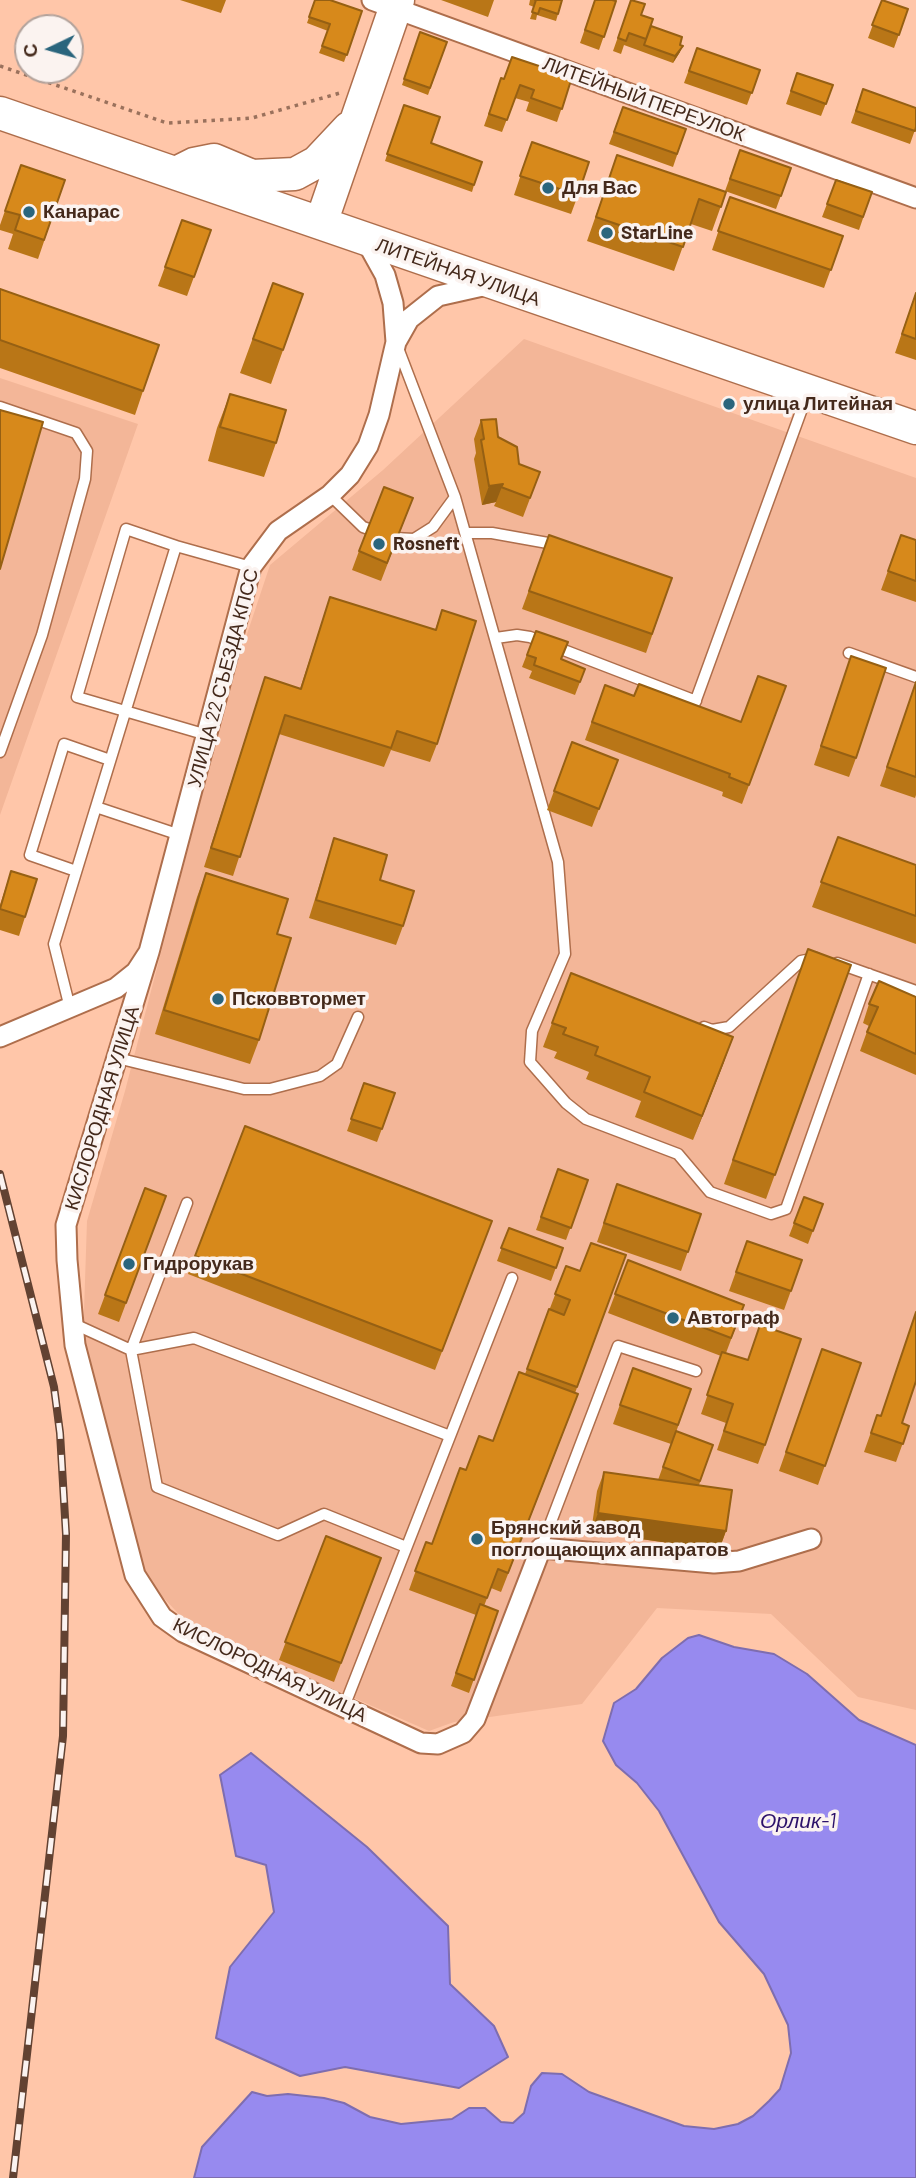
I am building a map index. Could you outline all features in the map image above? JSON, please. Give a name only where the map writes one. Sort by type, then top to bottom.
[{"type":"main road","points":[[321,223],[360,109],[388,3]]},
{"type":"main road","points":[[176,173],[194,164],[214,160],[252,176],[295,174],[317,162],[360,109]]},
{"type":"main road","name":"ЛИТЕЙНАЯ УЛИЦА","points":[[0,113],[493,285],[916,428]]},
{"type":"street","name":"ЛИТЕЙНЫЙ ПЕРЕУЛОК","points":[[388,3],[916,198]]},
{"type":"street","name":"УЛИЦА 22 СЪЕЗДА КПСС","points":[[0,1037],[126,981],[149,952],[251,567],[278,531],[330,495],[350,475],[368,446],[396,342],[393,303],[385,275],[365,239]]},
{"type":"street","points":[[396,342],[409,319],[438,296],[493,285]]},
{"type":"street","name":"КИСЛОРОДНАЯ УЛИЦА","points":[[149,952],[66,1225],[72,1322],[135,1575],[149,1600],[162,1617],[183,1632],[421,1743],[438,1744],[463,1733],[475,1720],[541,1548]]},
{"type":"street","points":[[541,1548],[714,1563],[739,1561],[811,1539]]},
{"type":"lane","points":[[396,342],[455,497],[558,862],[565,954],[532,1031],[530,1062],[566,1103],[586,1119],[678,1154],[710,1192],[771,1214],[786,1209],[869,974]]},
{"type":"lane","points":[[496,638],[517,635],[530,637],[694,705],[808,391]]},
{"type":"lane","points":[[0,407],[76,433],[87,451],[85,479],[42,635],[0,752]]},
{"type":"lane","points":[[330,495],[363,527],[394,538],[414,539],[433,527],[455,497]]},
{"type":"lane","points":[[207,735],[77,698],[126,529],[251,567]]},
{"type":"lane","points":[[466,533],[492,533],[576,550]]},
{"type":"lane","points":[[70,1008],[54,944],[176,546]]},
{"type":"lane","points":[[849,653],[916,677]]},
{"type":"lane","points":[[76,871],[30,855],[64,744],[110,760]]},
{"type":"lane","points":[[96,807],[180,835]]},
{"type":"lane","points":[[687,1021],[712,1030],[729,1027],[802,961],[812,957],[916,991]]},
{"type":"lane","points":[[559,973],[572,977]]},
{"type":"lane","points":[[117,1058],[244,1089],[270,1089],[320,1076],[337,1064],[358,1017]]},
{"type":"lane","points":[[187,1203],[131,1350],[157,1488],[278,1535],[324,1514],[407,1547]]},
{"type":"lane","points":[[344,1707],[512,1278]]},
{"type":"lane","points":[[72,1322],[131,1350],[194,1338],[450,1436]]},
{"type":"lane","points":[[541,1548],[618,1346],[696,1371]]},
{"type":"path","points":[[0,66],[167,123],[252,118],[351,90],[360,109]]},
{"type":"shaded area","points":[[524,339],[916,478],[916,1710],[858,1697],[771,1614],[657,1608],[582,1704],[454,1722],[429,1731],[190,1626],[144,1577],[83,1341],[87,1221],[125,1091],[233,676],[270,565],[383,470]]},
{"type":"shaded area","points":[[0,378],[138,424],[0,815]]},
{"type":"water","name":"Орлик-1","points":[[699,1635],[734,1647],[774,1654],[807,1674],[859,1720],[916,1745],[916,2178],[194,2178],[202,2147],[252,2092],[267,2096],[288,2094],[324,2098],[344,2103],[370,2117],[401,2124],[452,2119],[469,2108],[485,2108],[501,2122],[513,2123],[524,2113],[531,2086],[542,2073],[562,2074],[589,2092],[684,2126],[714,2129],[738,2124],[753,2116],[769,2101],[780,2089],[791,2053],[788,2025],[764,1974],[719,1922],[659,1811],[637,1783],[616,1765],[603,1741],[614,1703],[636,1689],[662,1658],[688,1638]]},
{"type":"water","points":[[251,1753],[367,1847],[448,1926],[450,1984],[494,2026],[508,2057],[459,2088],[345,2067],[300,2076],[216,2038],[230,1967],[274,1912],[266,1865],[236,1856],[220,1775]]},
{"type":"building","points":[[315,0],[330,0],[362,11],[347,55],[322,46],[330,24],[309,17]]},
{"type":"building","points":[[536,0],[562,0],[558,14],[540,8],[538,14],[532,12]]},
{"type":"building","points":[[595,0],[616,1],[604,37],[585,30]]},
{"type":"building","points":[[631,0],[645,4],[641,15],[653,19],[646,39],[629,33],[626,41],[618,38]]},
{"type":"building","points":[[882,0],[908,9],[899,35],[872,25]]},
{"type":"building","points":[[651,26],[682,37],[680,45],[683,46],[675,56],[644,45]]},
{"type":"building","points":[[420,32],[447,42],[430,88],[404,79]]},
{"type":"building","points":[[697,48],[760,70],[752,93],[689,71]]},
{"type":"building","points":[[512,57],[572,77],[562,109],[531,98],[534,90],[520,85],[507,120],[489,114],[501,78],[504,79]]},
{"type":"building","points":[[797,73],[833,85],[826,104],[791,91]]},
{"type":"building","points":[[863,89],[916,108],[915,131],[856,111]]},
{"type":"building","points":[[404,105],[440,117],[431,143],[482,162],[474,185],[387,154]]},
{"type":"building","points":[[623,107],[686,129],[677,154],[614,132]]},
{"type":"building","points":[[532,142],[589,162],[578,195],[520,176]]},
{"type":"building","points":[[740,150],[791,168],[781,196],[730,179]]},
{"type":"building","points":[[617,155],[726,192],[721,207],[699,199],[683,247],[596,217]]},
{"type":"building","name":"Канарас","points":[[21,165],[65,180],[44,240],[15,230],[20,215],[5,211]]},
{"type":"building","points":[[836,180],[872,192],[863,217],[827,204]]},
{"type":"building","points":[[730,197],[843,236],[831,270],[718,231]]},
{"type":"building","points":[[182,220],[211,230],[194,277],[165,267]]},
{"type":"building","points":[[273,283],[303,294],[283,350],[253,339]]},
{"type":"building","points":[[0,289],[159,345],[143,391],[0,340]]},
{"type":"building","points":[[916,293],[916,339],[902,334]]},
{"type":"building","points":[[230,394],[286,410],[276,443],[220,427]]},
{"type":"building","points":[[0,410],[43,422],[0,569]]},
{"type":"building","points":[[496,419],[498,437],[517,447],[519,464],[540,472],[530,498],[501,487],[503,484],[489,486],[481,440],[484,439],[481,420]]},
{"type":"building","name":"Rosneft","points":[[384,487],[413,498],[387,563],[359,551]]},
{"type":"building","points":[[549,535],[672,578],[652,634],[529,591]]},
{"type":"building","points":[[901,535],[916,540],[916,581],[888,571]]},
{"type":"building","points":[[330,597],[436,630],[442,610],[476,621],[437,744],[397,731],[391,748],[285,715],[240,857],[211,848],[265,677],[301,689]]},
{"type":"building","points":[[536,631],[568,642],[561,659],[585,669],[580,682],[534,665],[536,658],[527,655]]},
{"type":"building","points":[[851,656],[886,668],[856,758],[821,746]]},
{"type":"building","points":[[758,676],[786,686],[749,785],[729,777],[730,774],[592,722],[605,685],[634,696],[639,684],[741,722]]},
{"type":"building","points":[[916,682],[916,777],[887,767]]},
{"type":"building","points":[[572,742],[618,760],[599,809],[554,791]]},
{"type":"building","points":[[838,837],[916,865],[916,916],[821,882]]},
{"type":"building","points":[[334,838],[387,855],[380,880],[414,891],[403,926],[316,900]]},
{"type":"building","points":[[11,871],[37,879],[25,917],[0,909]]},
{"type":"building","name":"Псковвтормет","points":[[206,873],[288,899],[277,934],[291,938],[259,1040],[164,1010]]},
{"type":"building","points":[[808,949],[851,965],[775,1175],[733,1160]]},
{"type":"building","points":[[571,973],[733,1037],[702,1116],[644,1092],[650,1077],[595,1055],[598,1047],[563,1034],[566,1028],[552,1023]]},
{"type":"building","points":[[879,981],[916,997],[916,1054],[867,1032],[878,1007],[869,1004]]},
{"type":"building","points":[[364,1083],[395,1093],[382,1129],[351,1119]]},
{"type":"building","points":[[245,1126],[492,1221],[442,1351],[195,1256]]},
{"type":"building","points":[[558,1169],[588,1180],[571,1228],[541,1217]]},
{"type":"building","points":[[617,1184],[701,1214],[688,1252],[604,1223]]},
{"type":"building","name":"Гидрорукав","points":[[145,1188],[166,1196],[126,1303],[105,1295]]},
{"type":"building","points":[[804,1197],[823,1204],[813,1231],[794,1223]]},
{"type":"building","points":[[509,1228],[563,1248],[556,1268],[501,1248]]},
{"type":"building","points":[[747,1241],[802,1260],[791,1291],[736,1272]]},
{"type":"building","points":[[591,1243],[626,1255],[577,1387],[527,1369],[549,1309],[564,1315],[570,1300],[555,1294],[566,1266],[580,1271]]},
{"type":"building","points":[[628,1260],[744,1305],[731,1338],[615,1294]]},
{"type":"building","points":[[916,1312],[916,1381],[902,1423],[909,1426],[903,1444],[871,1433],[877,1415],[881,1416]]},
{"type":"building","points":[[760,1325],[801,1339],[765,1445],[724,1431],[733,1404],[707,1395],[722,1352],[748,1360]]},
{"type":"building","points":[[822,1349],[861,1363],[825,1466],[786,1452]]},
{"type":"building","points":[[633,1368],[691,1389],[678,1425],[620,1405]]},
{"type":"building","points":[[519,1372],[578,1394],[508,1573],[498,1569],[487,1598],[415,1571],[426,1542],[432,1544],[460,1468],[466,1470],[479,1436],[493,1441]]},
{"type":"building","points":[[676,1431],[713,1445],[700,1481],[663,1467]]},
{"type":"building","points":[[604,1472],[732,1490],[726,1531],[598,1513]]},
{"type":"building","points":[[326,1536],[381,1558],[341,1663],[285,1642]]},
{"type":"building","points":[[480,1604],[498,1611],[474,1680],[456,1673]]},
{"type":"railway","points":[[0,1174],[54,1387],[60,1433],[66,1534],[63,1736],[13,2178]]},
{"type":"place","name":"Для Вас","points":[[548,188]]},
{"type":"place","name":"Канарас","points":[[29,212]]},
{"type":"place","name":"StarLine","points":[[607,233]]},
{"type":"place","name":"улица Литейная","points":[[729,404]]},
{"type":"place","name":"Rosneft","points":[[379,544]]},
{"type":"place","name":"Псковвтормет","points":[[218,999]]},
{"type":"place","name":"Гидрорукав","points":[[129,1264]]},
{"type":"place","name":"Автограф","points":[[673,1318]]},
{"type":"place","name":"Брянский завод поглощающих аппаратов","points":[[477,1539]]}]
